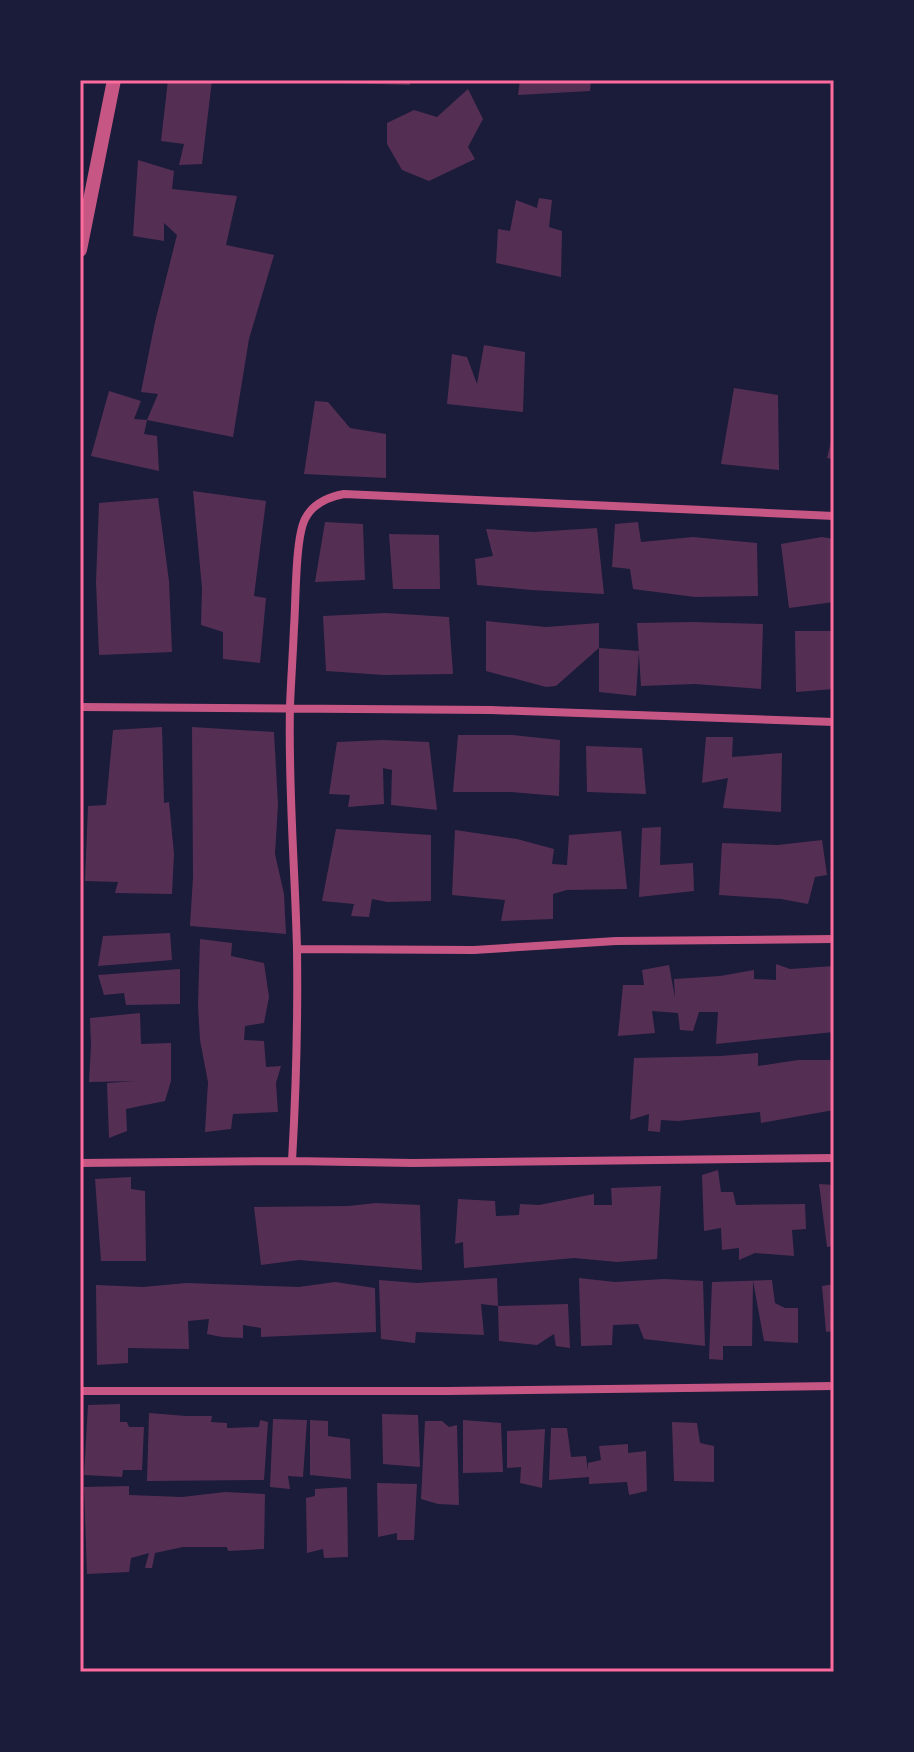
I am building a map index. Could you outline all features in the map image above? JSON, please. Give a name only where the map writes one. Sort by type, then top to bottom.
[{"type":"street","points":[[80,250],[114,80]]},
{"type":"street","points":[[292,1161],[297,1069],[297,949],[290,708],[298,552],[304,519],[310,511],[329,496],[344,494],[834,516]]},
{"type":"street","points":[[80,707],[491,710],[834,722]]},
{"type":"street","points":[[297,949],[474,950],[616,941],[834,939]]},
{"type":"street","points":[[80,1163],[834,1158]]},
{"type":"street","points":[[80,1391],[447,1391],[834,1386]]},
{"type":"building","points":[[168,80],[212,80],[202,164],[179,165],[184,144],[161,141]]},
{"type":"building","points":[[342,80],[411,80],[410,85],[342,83]]},
{"type":"building","points":[[520,80],[591,80],[590,91],[518,95]]},
{"type":"building","points":[[468,89],[483,119],[468,147],[475,159],[429,181],[402,170],[387,144],[387,123],[414,110],[437,117]]},
{"type":"building","points":[[138,160],[174,171],[172,189],[237,196],[226,245],[274,255],[249,339],[233,437],[147,420],[158,394],[141,392],[177,235],[164,223],[164,241],[133,236]]},
{"type":"building","points":[[539,198],[552,200],[549,227],[562,231],[561,277],[496,263],[498,229],[510,231],[516,200],[537,208]]},
{"type":"building","points":[[484,345],[525,352],[523,412],[447,404],[452,354],[467,357],[477,384]]},
{"type":"building","points":[[734,388],[778,395],[779,470],[721,464]]},
{"type":"building","points":[[109,391],[141,401],[134,419],[147,420],[144,434],[157,436],[159,471],[91,456]]},
{"type":"building","points":[[315,401],[328,402],[350,428],[386,434],[386,478],[304,474]]},
{"type":"building","points":[[834,434],[834,459],[827,458]]},
{"type":"building","points":[[193,491],[266,501],[254,596],[266,598],[260,663],[223,659],[223,632],[201,625],[202,588]]},
{"type":"building","points":[[158,498],[169,581],[172,652],[99,655],[96,582],[99,503]]},
{"type":"building","points":[[325,522],[363,524],[365,580],[315,582]]},
{"type":"building","points":[[638,522],[641,542],[693,537],[757,543],[758,596],[695,597],[633,589],[630,569],[612,567],[615,524]]},
{"type":"building","points":[[597,528],[604,594],[477,585],[475,559],[493,556],[486,529],[534,532]]},
{"type":"building","points":[[389,534],[439,535],[440,589],[393,589]]},
{"type":"building","points":[[822,537],[834,539],[834,602],[789,608],[781,544]]},
{"type":"building","points":[[386,613],[449,617],[453,674],[384,675],[326,671],[323,616]]},
{"type":"building","points":[[486,621],[546,627],[599,623],[599,648],[556,686],[546,687],[486,671]]},
{"type":"building","points":[[637,623],[763,624],[761,689],[695,684],[641,686]]},
{"type":"building","points":[[795,631],[834,631],[834,689],[796,692]]},
{"type":"building","points":[[599,648],[639,651],[636,696],[599,692]]},
{"type":"building","points":[[162,727],[164,803],[169,802],[174,854],[172,894],[115,893],[118,882],[85,881],[88,806],[106,805],[113,730]]},
{"type":"building","points":[[192,727],[274,732],[278,805],[275,854],[284,894],[286,934],[190,926],[193,877]]},
{"type":"building","points":[[458,735],[512,735],[560,740],[559,796],[453,792]]},
{"type":"building","points":[[706,737],[733,737],[732,757],[782,753],[781,812],[723,808],[728,778],[702,783]]},
{"type":"building","points":[[337,742],[429,742],[437,810],[391,805],[392,770],[383,768],[384,804],[348,807],[350,795],[329,794]]},
{"type":"building","points":[[586,746],[642,748],[646,794],[587,792]]},
{"type":"building","points":[[661,827],[660,865],[693,863],[694,891],[639,897],[642,828]]},
{"type":"building","points":[[336,829],[431,835],[431,901],[387,902],[372,899],[369,917],[351,916],[354,904],[322,901]]},
{"type":"building","points":[[455,830],[517,839],[554,849],[552,864],[567,865],[569,835],[621,831],[627,889],[567,890],[553,894],[553,919],[501,921],[505,900],[452,895]]},
{"type":"building","points":[[822,840],[827,875],[815,877],[808,904],[719,895],[722,843],[778,845]]},
{"type":"building","points":[[170,933],[172,960],[98,966],[103,936]]},
{"type":"building","points":[[200,939],[232,943],[231,956],[264,963],[269,997],[264,1023],[245,1026],[244,1040],[264,1041],[266,1067],[281,1066],[276,1083],[278,1112],[233,1114],[231,1129],[205,1132],[208,1082],[200,1040],[198,1005]]},
{"type":"building","points":[[776,964],[790,969],[834,966],[834,1032],[716,1044],[718,1012],[699,1012],[693,1031],[680,1030],[678,1013],[652,1011],[655,1033],[618,1036],[623,985],[644,985],[642,970],[669,965],[675,998],[674,979],[754,970],[754,979],[776,980]]},
{"type":"building","points":[[180,969],[180,1004],[126,1005],[124,993],[104,995],[98,975]]},
{"type":"building","points":[[140,1013],[141,1044],[171,1043],[171,1081],[165,1101],[126,1109],[127,1131],[109,1138],[107,1083],[136,1081],[89,1082],[90,1018]]},
{"type":"building","points":[[758,1053],[758,1066],[798,1060],[834,1060],[834,1110],[761,1123],[760,1112],[661,1120],[660,1132],[648,1131],[649,1114],[630,1120],[634,1058]]},
{"type":"building","points":[[718,1170],[721,1192],[733,1192],[736,1205],[805,1204],[806,1229],[792,1230],[794,1256],[755,1253],[739,1260],[739,1248],[722,1250],[721,1228],[704,1231],[702,1175]]},
{"type":"building","points":[[131,1177],[131,1189],[145,1191],[146,1261],[101,1261],[95,1179]]},
{"type":"building","points":[[819,1184],[834,1185],[834,1246],[827,1247]]},
{"type":"building","points":[[661,1186],[657,1259],[617,1262],[574,1258],[464,1268],[463,1242],[455,1244],[458,1199],[495,1201],[496,1216],[519,1215],[520,1204],[539,1205],[594,1194],[594,1205],[612,1205],[611,1188]]},
{"type":"building","points":[[376,1203],[420,1205],[422,1270],[299,1260],[261,1265],[254,1207]]},
{"type":"building","points":[[497,1278],[498,1306],[481,1304],[484,1335],[416,1332],[415,1343],[381,1339],[379,1280],[417,1283]]},
{"type":"building","points":[[579,1278],[615,1282],[664,1279],[703,1281],[705,1346],[644,1339],[638,1324],[613,1325],[612,1345],[581,1346]]},
{"type":"building","points":[[772,1280],[775,1303],[785,1308],[798,1308],[798,1343],[764,1341],[753,1281],[752,1346],[723,1346],[723,1360],[709,1359],[712,1282]]},
{"type":"building","points":[[335,1282],[375,1288],[376,1332],[261,1337],[261,1328],[243,1325],[243,1338],[222,1337],[207,1334],[209,1319],[188,1321],[189,1349],[128,1348],[128,1363],[97,1365],[96,1285],[143,1287],[186,1283],[299,1287]]},
{"type":"building","points":[[834,1284],[834,1331],[826,1332],[822,1286]]},
{"type":"building","points":[[568,1304],[570,1348],[556,1346],[554,1334],[537,1345],[499,1341],[498,1306]]},
{"type":"building","points":[[120,1404],[120,1422],[127,1422],[129,1427],[144,1427],[142,1470],[123,1470],[122,1477],[84,1475],[88,1405]]},
{"type":"building","points":[[149,1413],[212,1416],[211,1422],[227,1423],[227,1428],[259,1427],[260,1420],[268,1422],[264,1480],[147,1481]]},
{"type":"building","points":[[382,1414],[418,1415],[420,1467],[383,1464]]},
{"type":"building","points":[[273,1419],[307,1420],[303,1477],[288,1476],[290,1489],[270,1487]]},
{"type":"building","points":[[310,1420],[328,1421],[328,1436],[350,1439],[351,1479],[310,1475]]},
{"type":"building","points":[[463,1420],[501,1423],[503,1472],[463,1473]]},
{"type":"building","points":[[425,1421],[442,1421],[449,1427],[457,1425],[459,1505],[421,1499]]},
{"type":"building","points":[[672,1422],[697,1423],[700,1443],[714,1446],[714,1482],[674,1481]]},
{"type":"building","points":[[551,1428],[567,1428],[571,1457],[586,1456],[588,1471],[588,1463],[601,1460],[599,1446],[628,1444],[628,1453],[646,1451],[647,1491],[629,1495],[627,1482],[589,1484],[589,1477],[549,1480]]},
{"type":"building","points":[[545,1429],[542,1488],[520,1483],[521,1467],[507,1468],[507,1431]]},
{"type":"building","points":[[377,1483],[417,1484],[414,1540],[397,1540],[397,1533],[378,1537]]},
{"type":"building","points":[[129,1486],[129,1495],[265,1494],[264,1549],[228,1551],[227,1547],[183,1547],[155,1553],[152,1568],[145,1568],[149,1553],[131,1558],[129,1572],[87,1574],[84,1487]]},
{"type":"building","points":[[347,1487],[348,1557],[324,1558],[323,1549],[307,1553],[306,1498],[315,1496],[315,1489]]}]
